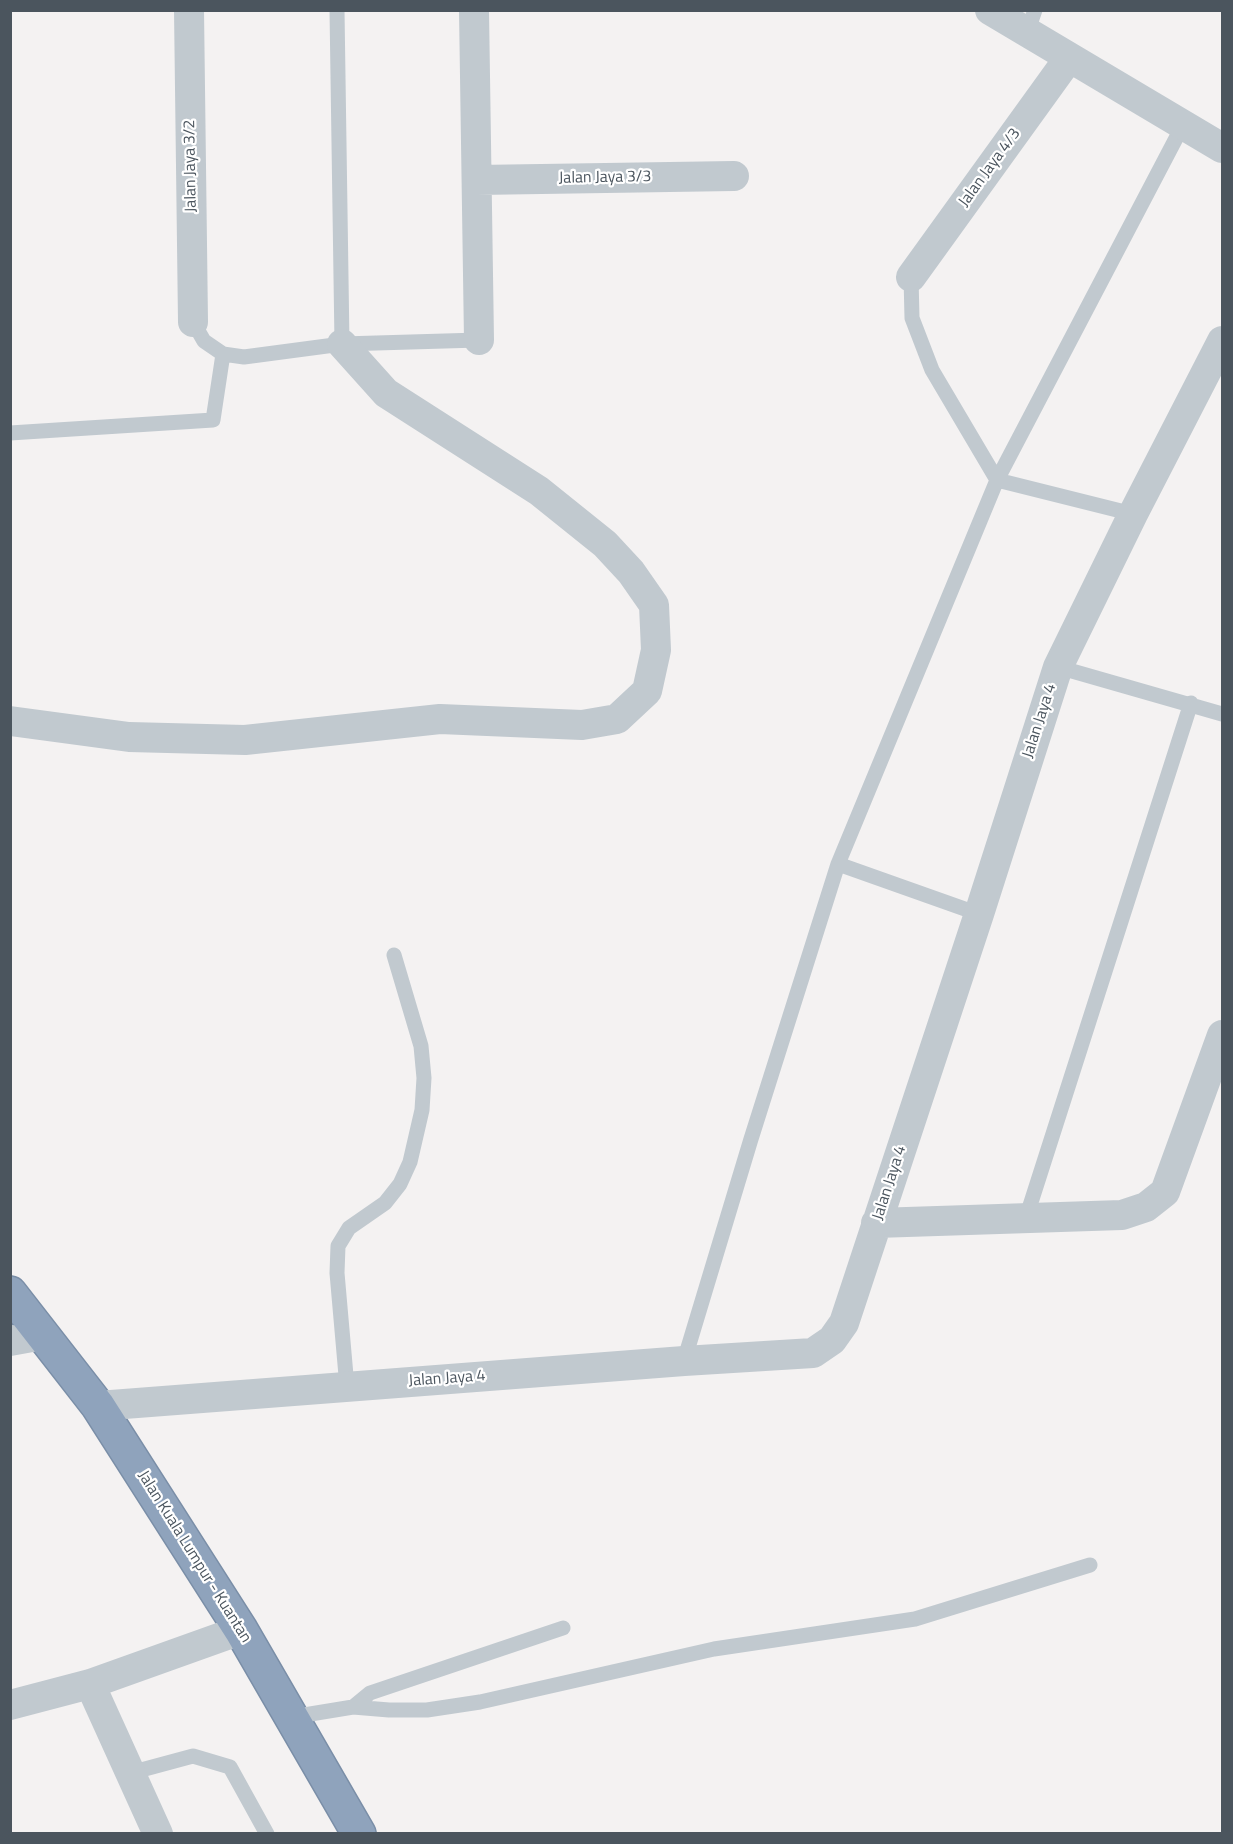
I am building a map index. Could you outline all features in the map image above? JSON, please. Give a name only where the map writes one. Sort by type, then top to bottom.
[{"type":"highway","name":"Jalan Kuala Lumpur - Kuantan","points":[[10,1293],[98,1406],[241,1630],[359,1833]]},
{"type":"street","name":"Jalan Jaya 3/2","points":[[189,10],[193,322]]},
{"type":"street","points":[[474,10],[479,340]]},
{"type":"street","points":[[990,10],[1031,22],[1070,58],[1222,148]]},
{"type":"street","name":"Jalan Jaya 4/3","points":[[910,277],[1070,58]]},
{"type":"street","name":"Jalan Jaya 3/3","points":[[477,180],[734,176]]},
{"type":"street","name":"Jalan Jaya 4","points":[[98,1406],[813,1353],[832,1340],[844,1323],[1058,667],[1222,341]]},
{"type":"street","points":[[10,722],[129,737],[245,740],[440,719],[582,725],[617,718],[647,691],[656,650],[654,605],[631,572],[605,544],[539,491],[386,393],[342,344]]},
{"type":"street","points":[[876,1223],[1122,1215],[1146,1207],[1165,1192],[1222,1035]]},
{"type":"street","points":[[10,1341],[43,1335]]},
{"type":"street","points":[[10,1705],[90,1684],[241,1630]]},
{"type":"street","points":[[90,1684],[158,1833]]},
{"type":"lane","points":[[337,10],[342,344]]},
{"type":"lane","points":[[684,1361],[838,864],[996,480],[1183,125]]},
{"type":"lane","points":[[910,277],[912,318],[932,370],[996,480],[1133,514]]},
{"type":"lane","points":[[193,322],[204,341],[224,354],[244,357],[342,344],[479,340]]},
{"type":"lane","points":[[10,433],[213,420],[224,354]]},
{"type":"lane","points":[[1058,667],[1222,714]]},
{"type":"lane","points":[[1026,1218],[1191,704]]},
{"type":"lane","points":[[838,864],[979,914]]},
{"type":"lane","points":[[346,1387],[337,1273],[338,1246],[349,1228],[385,1203],[400,1184],[410,1162],[422,1110],[424,1078],[421,1046],[394,955]]},
{"type":"lane","points":[[292,1717],[353,1707],[427,1710],[480,1702],[714,1649],[915,1619],[1090,1565]]},
{"type":"lane","points":[[353,1707],[370,1693],[562,1628]]},
{"type":"lane","points":[[130,1773],[193,1756],[230,1767],[267,1833]]}]
